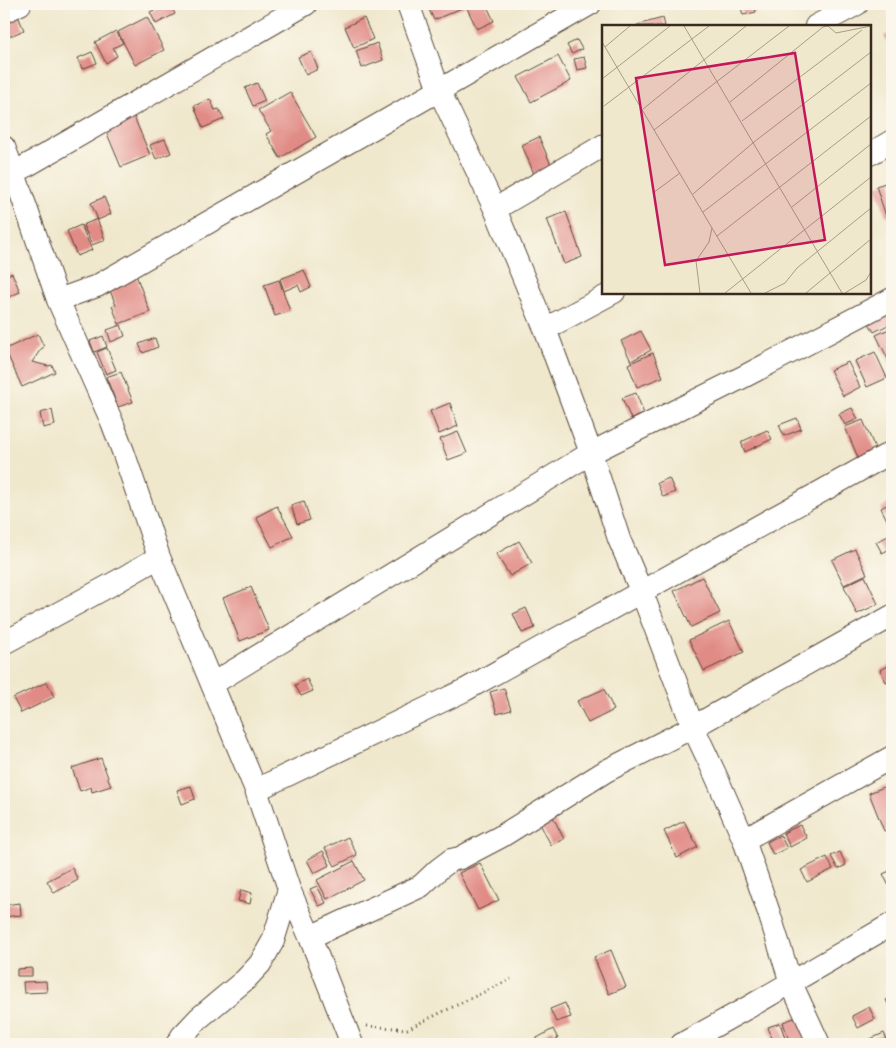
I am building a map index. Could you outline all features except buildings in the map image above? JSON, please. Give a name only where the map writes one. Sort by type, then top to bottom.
[{"type":"street","points":[[4,12],[20,4]]},
{"type":"street","points":[[14,172],[306,4]]},
{"type":"street","points":[[408,4],[439,90],[495,210],[545,329],[591,453],[619,539],[642,592],[692,727],[744,840],[791,983],[819,1044]]},
{"type":"street","points":[[58,300],[97,286],[590,4]]},
{"type":"street","points":[[818,25],[857,4]]},
{"type":"street","points":[[871,153],[892,141]]},
{"type":"street","points":[[495,210],[602,146]]},
{"type":"street","points":[[4,147],[58,300],[112,422],[159,557],[256,790],[288,889],[310,937],[348,1034]]},
{"type":"street","points":[[545,329],[610,294]]},
{"type":"street","points":[[212,684],[591,453],[737,380],[892,299]]},
{"type":"street","points":[[256,790],[465,690],[892,452]]},
{"type":"street","points":[[4,643],[159,557]]},
{"type":"street","points":[[310,937],[421,886],[451,860],[460,858],[502,836],[606,771],[692,727],[892,616]]},
{"type":"street","points":[[744,840],[892,757]]},
{"type":"street","points":[[177,1044],[199,1018],[245,980],[260,964],[272,941],[288,889]]},
{"type":"street","points":[[682,1044],[892,924]]},
{"type":"path","points":[[348,1034],[407,1029],[511,979]]}]
